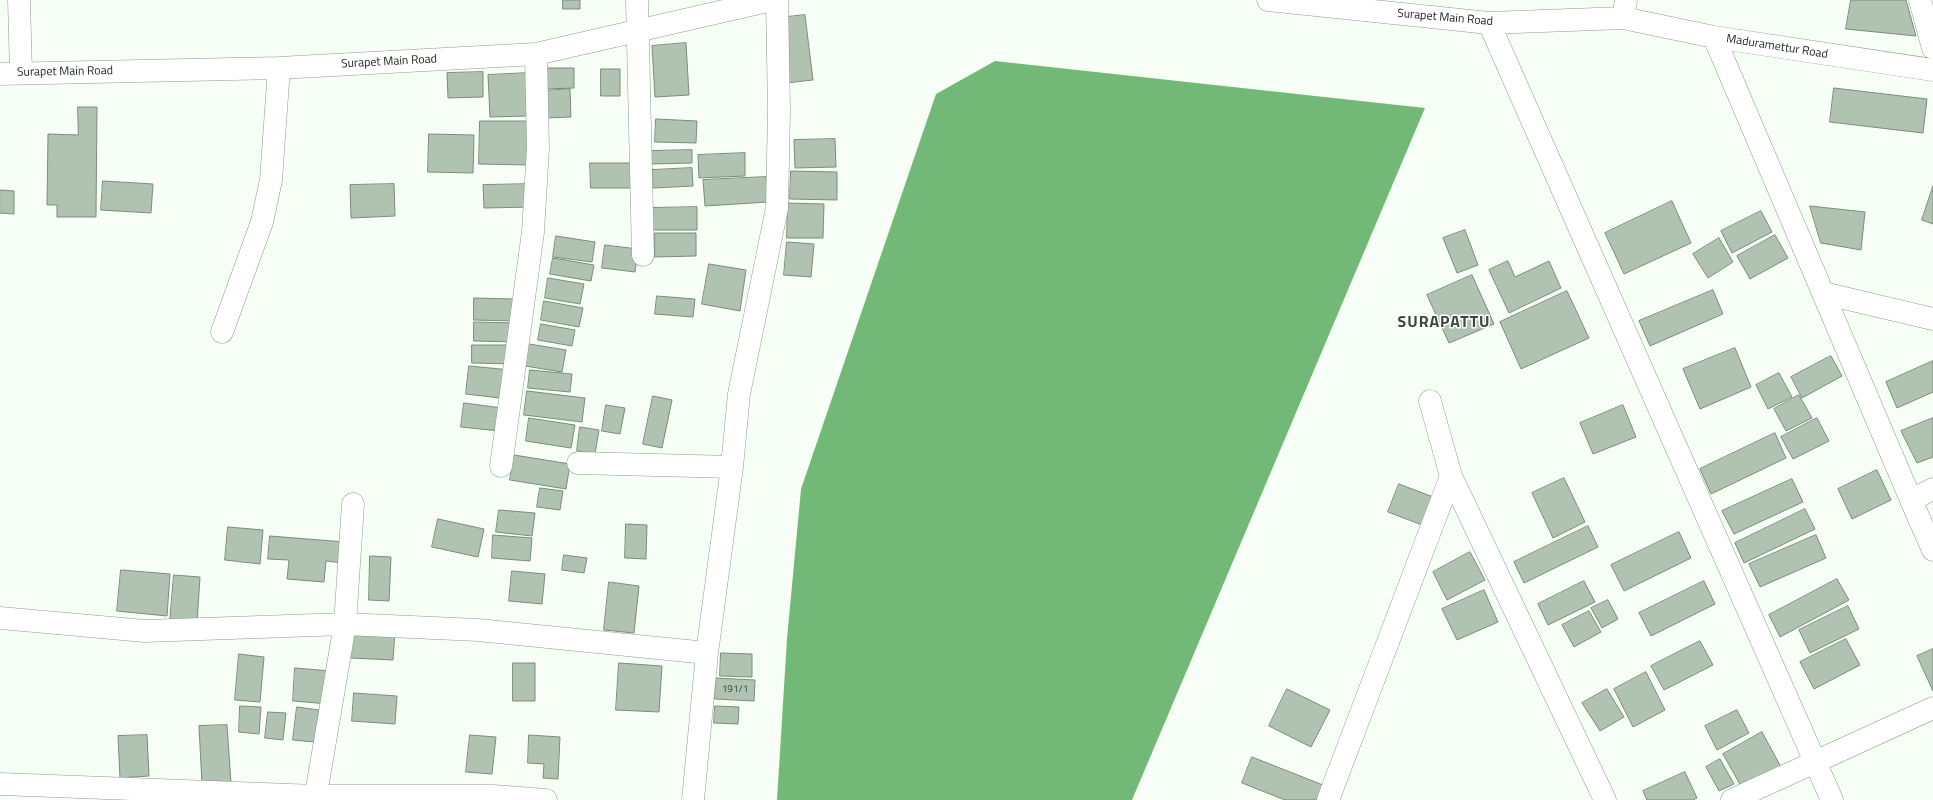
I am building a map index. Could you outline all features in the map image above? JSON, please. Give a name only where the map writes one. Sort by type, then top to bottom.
[{"type":"street","points":[[10,73],[19,0]]},
{"type":"street","points":[[637,0],[643,255]]},
{"type":"street","name":"Surapet Main Road","points":[[10,73],[279,68],[536,54],[772,0]]},
{"type":"street","points":[[693,800],[707,653],[732,467],[739,394],[777,208],[779,110],[777,0]]},
{"type":"street","name":"Surapet Main Road","points":[[1268,0],[1489,23],[1624,9]]},
{"type":"street","points":[[1920,1],[1933,48]]},
{"type":"street","name":"Maduramettur Road","points":[[1624,9],[1714,38],[1933,70]]},
{"type":"street","points":[[1489,23],[1817,762],[1832,800]]},
{"type":"street","points":[[1714,38],[1933,550]]},
{"type":"street","points":[[501,466],[533,232],[538,148],[536,54]]},
{"type":"street","points":[[222,332],[262,222],[271,180],[279,68]]},
{"type":"street","points":[[1823,293],[1933,319]]},
{"type":"street","points":[[1430,401],[1451,476],[1605,800]]},
{"type":"street","points":[[578,463],[732,467]]},
{"type":"street","points":[[1328,800],[1451,476]]},
{"type":"street","points":[[1911,500],[1933,490]]},
{"type":"street","points":[[316,798],[344,624],[353,504]]},
{"type":"street","points":[[0,618],[145,631],[344,624],[478,630],[707,653]]},
{"type":"street","points":[[1732,800],[1933,708]]},
{"type":"street","points":[[0,784],[316,798],[493,796],[546,800]]},
{"type":"shaded area","points":[[995,61],[1425,108],[1132,800],[777,800],[787,639],[801,489],[936,94]]},
{"type":"building","points":[[563,0],[580,0],[580,9],[563,9]]},
{"type":"building","points":[[1851,0],[1906,0],[1916,36],[1846,29]]},
{"type":"building","points":[[805,15],[813,80],[786,83],[778,18]]},
{"type":"building","points":[[686,43],[689,95],[655,97],[652,46]]},
{"type":"building","points":[[546,68],[574,68],[574,88],[546,89]]},
{"type":"building","points":[[601,69],[620,69],[620,96],[601,96]]},
{"type":"building","points":[[483,72],[483,97],[448,98],[447,73]]},
{"type":"building","points":[[528,73],[528,116],[490,117],[488,75]]},
{"type":"building","points":[[1834,88],[1927,99],[1923,133],[1830,122]]},
{"type":"building","points":[[570,89],[571,117],[546,118],[545,91]]},
{"type":"building","points":[[78,107],[97,107],[96,217],[57,217],[57,205],[47,205],[48,134],[78,135]]},
{"type":"building","points":[[656,119],[697,121],[696,143],[655,142]]},
{"type":"building","points":[[480,121],[528,121],[528,165],[479,164]]},
{"type":"building","points":[[429,134],[474,135],[473,173],[428,172]]},
{"type":"building","points":[[835,139],[836,167],[795,168],[794,140]]},
{"type":"building","points":[[692,150],[692,163],[650,164],[650,151]]},
{"type":"building","points":[[745,153],[745,176],[699,178],[698,155]]},
{"type":"building","points":[[590,163],[640,163],[640,188],[591,188]]},
{"type":"building","points":[[692,168],[693,186],[653,188],[652,170]]},
{"type":"building","points":[[791,171],[837,172],[837,200],[790,199]]},
{"type":"building","points":[[766,177],[768,202],[705,206],[703,180]]},
{"type":"building","points":[[103,181],[153,184],[151,213],[101,210]]},
{"type":"building","points":[[394,184],[395,216],[351,218],[350,185]]},
{"type":"building","points":[[533,184],[533,207],[484,208],[483,185]]},
{"type":"building","points":[[1933,186],[1933,224],[1922,220]]},
{"type":"building","points":[[0,190],[14,191],[14,214],[0,213]]},
{"type":"building","points":[[1672,201],[1691,243],[1624,274],[1605,233]]},
{"type":"building","points":[[788,203],[824,204],[823,238],[787,238]]},
{"type":"building","points":[[1810,206],[1865,212],[1861,250],[1821,243]]},
{"type":"building","points":[[697,207],[697,230],[650,230],[650,208]]},
{"type":"building","points":[[1761,211],[1772,232],[1732,253],[1721,231]]},
{"type":"building","points":[[1465,230],[1478,265],[1457,273],[1443,238]]},
{"type":"building","points":[[655,233],[696,233],[696,256],[655,257]]},
{"type":"building","points":[[1775,235],[1788,258],[1750,279],[1737,256]]},
{"type":"building","points":[[556,236],[595,242],[592,262],[553,257]]},
{"type":"building","points":[[1719,238],[1733,262],[1708,278],[1693,254]]},
{"type":"building","points":[[787,242],[814,244],[811,277],[784,275]]},
{"type":"building","points":[[605,245],[638,249],[635,272],[602,268]]},
{"type":"building","points":[[553,258],[594,265],[591,281],[550,274]]},
{"type":"building","points":[[1508,261],[1515,277],[1549,261],[1561,288],[1509,313],[1489,270]]},
{"type":"building","points":[[709,264],[746,270],[740,311],[702,304]]},
{"type":"building","points":[[1472,275],[1494,324],[1449,343],[1427,295]]},
{"type":"building","points":[[548,278],[584,284],[580,304],[545,298]]},
{"type":"building","points":[[1713,290],[1723,314],[1650,346],[1639,321]]},
{"type":"building","points":[[1567,291],[1589,338],[1521,369],[1500,322]]},
{"type":"building","points":[[657,296],[695,299],[693,317],[655,314]]},
{"type":"building","points":[[474,298],[514,299],[514,321],[474,320]]},
{"type":"building","points":[[544,301],[583,308],[579,327],[541,320]]},
{"type":"building","points":[[474,322],[516,323],[516,342],[474,341]]},
{"type":"building","points":[[541,324],[575,330],[572,346],[538,340]]},
{"type":"building","points":[[529,344],[566,350],[562,372],[525,366]]},
{"type":"building","points":[[472,345],[514,345],[514,364],[472,363]]},
{"type":"building","points":[[1735,348],[1751,387],[1700,409],[1683,369]]},
{"type":"building","points":[[1831,356],[1842,376],[1802,398],[1791,377]]},
{"type":"building","points":[[1933,361],[1933,392],[1897,408],[1886,382]]},
{"type":"building","points":[[469,366],[511,370],[508,399],[466,394]]},
{"type":"building","points":[[530,370],[572,374],[570,392],[528,388]]},
{"type":"building","points":[[1779,373],[1792,397],[1768,409],[1756,385]]},
{"type":"building","points":[[527,391],[585,398],[582,422],[524,415]]},
{"type":"building","points":[[1799,395],[1812,418],[1786,431],[1774,409]]},
{"type":"building","points":[[653,396],[672,400],[662,448],[643,444]]},
{"type":"building","points":[[464,403],[502,408],[499,431],[461,427]]},
{"type":"building","points":[[606,405],[625,408],[620,434],[602,431]]},
{"type":"building","points":[[1623,405],[1636,437],[1593,454],[1580,423]]},
{"type":"building","points":[[529,418],[575,425],[571,448],[526,441]]},
{"type":"building","points":[[1817,418],[1829,441],[1793,459],[1781,437]]},
{"type":"building","points":[[1933,418],[1933,457],[1917,463],[1901,431]]},
{"type":"building","points":[[580,427],[599,430],[595,454],[577,451]]},
{"type":"building","points":[[1775,433],[1786,458],[1711,494],[1700,469]]},
{"type":"building","points":[[514,455],[570,464],[566,489],[510,480]]},
{"type":"building","points":[[1877,470],[1891,500],[1852,519],[1838,489]]},
{"type":"building","points":[[1564,478],[1585,522],[1553,538],[1532,493]]},
{"type":"building","points":[[1792,479],[1803,502],[1734,534],[1722,511]]},
{"type":"building","points":[[1399,484],[1433,497],[1422,525],[1388,512]]},
{"type":"building","points":[[540,488],[563,491],[560,510],[537,507]]},
{"type":"building","points":[[1805,509],[1815,529],[1744,563],[1735,543]]},
{"type":"building","points":[[499,510],[535,513],[532,536],[496,532]]},
{"type":"building","points":[[438,519],[484,529],[478,557],[432,547]]},
{"type":"building","points":[[626,524],[647,525],[646,559],[625,558]]},
{"type":"building","points":[[1588,526],[1598,547],[1524,583],[1514,562]]},
{"type":"building","points":[[228,527],[263,530],[260,564],[225,560]]},
{"type":"building","points":[[1679,532],[1691,558],[1624,591],[1611,565]]},
{"type":"building","points":[[493,535],[532,538],[530,561],[492,558]]},
{"type":"building","points":[[1816,535],[1826,558],[1760,587],[1749,564]]},
{"type":"building","points":[[270,536],[345,542],[343,563],[326,561],[324,582],[287,579],[289,560],[268,559]]},
{"type":"building","points":[[1470,552],[1485,580],[1447,600],[1433,572]]},
{"type":"building","points":[[564,555],[587,558],[584,573],[562,570]]},
{"type":"building","points":[[370,556],[391,557],[389,601],[369,600]]},
{"type":"building","points":[[121,570],[170,574],[167,616],[117,611]]},
{"type":"building","points":[[512,571],[545,574],[542,604],[509,601]]},
{"type":"building","points":[[174,575],[200,577],[197,623],[170,621]]},
{"type":"building","points":[[1837,579],[1849,600],[1780,637],[1769,615]]},
{"type":"building","points":[[1584,581],[1595,602],[1548,625],[1538,604]]},
{"type":"building","points":[[1704,581],[1715,604],[1651,636],[1639,613]]},
{"type":"building","points":[[609,582],[639,586],[634,633],[604,630]]},
{"type":"building","points":[[1484,590],[1498,622],[1457,640],[1442,609]]},
{"type":"building","points":[[1608,600],[1618,619],[1602,628],[1591,608]]},
{"type":"building","points":[[1848,606],[1859,629],[1810,653],[1799,630]]},
{"type":"building","points":[[1589,611],[1601,632],[1574,647],[1562,625]]},
{"type":"building","points":[[353,630],[395,632],[393,660],[351,658]]},
{"type":"building","points":[[1846,639],[1860,665],[1814,689],[1800,662]]},
{"type":"building","points":[[1700,641],[1713,665],[1664,690],[1651,666]]},
{"type":"building","points":[[1933,649],[1933,691],[1917,656]]},
{"type":"building","points":[[721,653],[752,654],[752,677],[720,676]]},
{"type":"building","points":[[239,654],[264,657],[260,702],[235,700]]},
{"type":"building","points":[[513,663],[535,663],[535,701],[513,701]]},
{"type":"building","points":[[619,663],[662,666],[659,712],[616,710]]},
{"type":"building","points":[[295,668],[331,671],[329,704],[293,701]]},
{"type":"building","points":[[1646,672],[1665,710],[1633,727],[1614,689]]},
{"type":"building","points":[[716,678],[755,680],[754,701],[715,699]]},
{"type":"building","points":[[1287,689],[1330,710],[1311,747],[1269,726]]},
{"type":"building","points":[[1607,689],[1624,717],[1600,731],[1582,703]]},
{"type":"building","points":[[354,693],[397,696],[395,724],[352,721]]},
{"type":"building","points":[[240,706],[261,707],[259,734],[239,732]]},
{"type":"building","points":[[715,706],[739,707],[738,724],[714,723]]},
{"type":"building","points":[[297,707],[319,710],[314,742],[293,740]]},
{"type":"building","points":[[1737,710],[1749,733],[1717,750],[1705,726]]},
{"type":"building","points":[[268,712],[286,713],[283,740],[265,738]]},
{"type":"building","points":[[227,725],[231,783],[202,784],[199,726]]},
{"type":"building","points":[[1762,732],[1781,767],[1742,788],[1723,754]]},
{"type":"building","points":[[147,735],[149,776],[120,778],[118,736]]},
{"type":"building","points":[[470,735],[496,737],[492,774],[466,772]]},
{"type":"building","points":[[529,735],[560,737],[558,779],[543,778],[544,764],[528,763]]},
{"type":"building","points":[[1252,757],[1328,787],[1323,800],[1285,800],[1242,783]]},
{"type":"building","points":[[1720,759],[1734,784],[1719,791],[1706,767]]},
{"type":"building","points":[[1685,772],[1697,798],[1693,800],[1647,800],[1643,791]]},
{"type":"district","name":"SURAPATTU","points":[[1444,323]]}]
